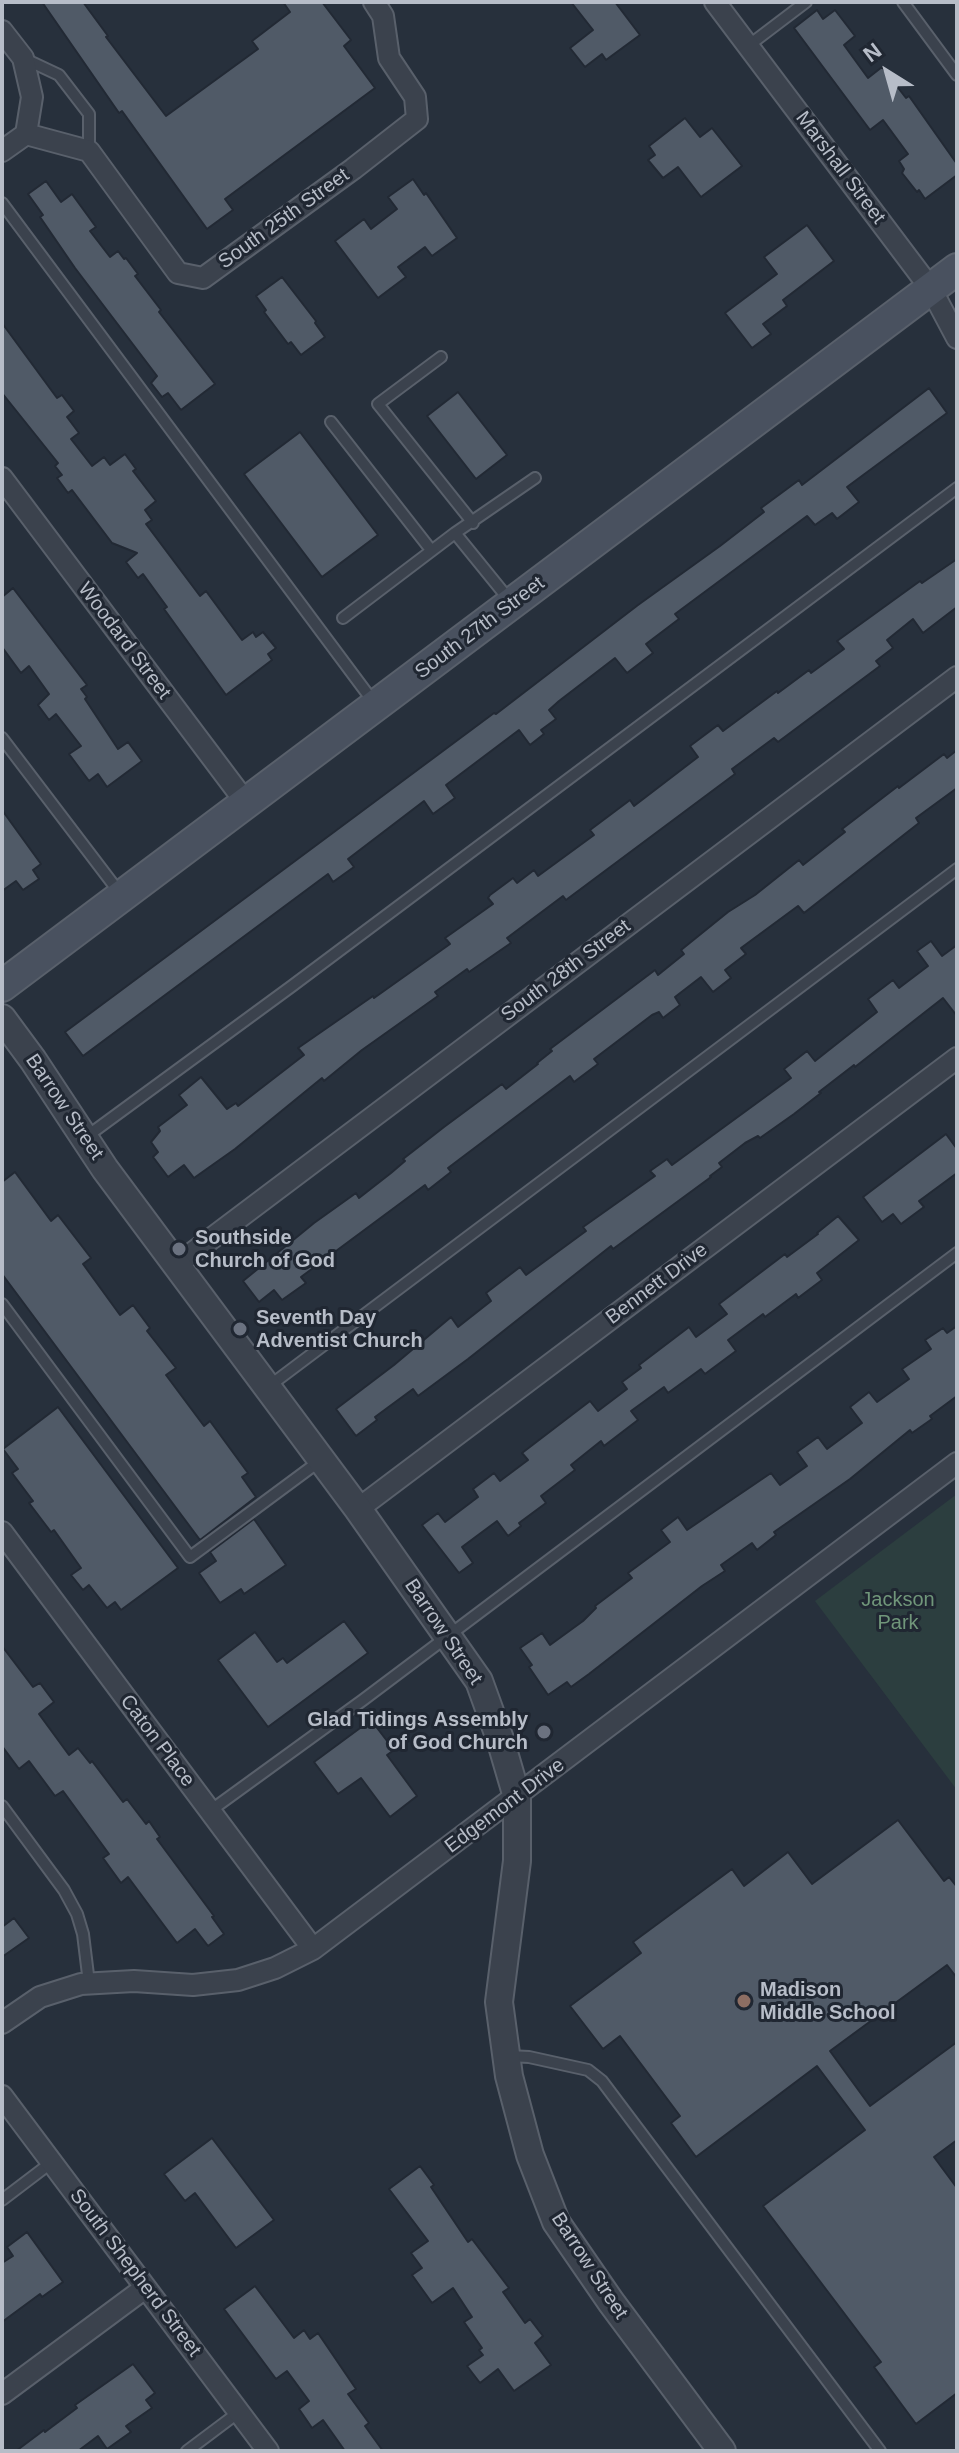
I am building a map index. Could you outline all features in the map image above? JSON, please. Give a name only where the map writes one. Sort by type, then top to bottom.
[{"type":"main road","name":"South 27th Street","points":[[2,986],[957,269]]},
{"type":"street","name":"South 25th Street","points":[[89,151],[178,273],[203,278],[417,119],[415,97],[389,58],[383,16],[374,2]]},
{"type":"street","name":"Marshall Street","points":[[715,2],[931,289],[957,338]]},
{"type":"street","points":[[2,31],[23,58],[32,97],[26,134],[2,151]]},
{"type":"street","points":[[26,134],[89,151]]},
{"type":"street","name":"Woodard Street","points":[[2,478],[247,804]]},
{"type":"street","name":"South 28th Street","points":[[175,1266],[957,677]]},
{"type":"street","name":"Barrow Street","points":[[2,1018],[175,1266],[358,1509],[479,1681],[517,1797],[517,1861],[499,2002],[509,2076],[530,2155],[556,2222],[611,2302],[722,2451]]},
{"type":"street","name":"Bennett Drive","points":[[358,1509],[957,1058]]},
{"type":"street","name":"Edgemont Drive","points":[[2,2023],[40,1997],[89,1983],[134,1981],[193,1985],[238,1980],[275,1968],[313,1949],[957,1463]]},
{"type":"street","name":"Caton Place","points":[[2,1532],[313,1949]]},
{"type":"street","name":"South Shepherd Street","points":[[2,2096],[268,2451]]},
{"type":"street","points":[[2,2394],[145,2288]]},
{"type":"lane","points":[[748,46],[806,2]]},
{"type":"lane","points":[[903,2],[957,75]]},
{"type":"lane","points":[[23,58],[59,75],[89,114],[89,151]]},
{"type":"lane","points":[[2,203],[376,706]]},
{"type":"lane","points":[[441,357],[378,404],[473,523]]},
{"type":"lane","points":[[331,422],[431,550]]},
{"type":"lane","points":[[343,618],[431,550],[535,478]]},
{"type":"lane","points":[[84,1138],[957,488]]},
{"type":"lane","points":[[455,533],[513,604]]},
{"type":"lane","points":[[2,738],[122,896]]},
{"type":"lane","points":[[267,1388],[957,869]]},
{"type":"lane","points":[[210,1811],[363,1700],[957,1253]]},
{"type":"lane","points":[[2,1304],[190,1557],[321,1460]]},
{"type":"lane","points":[[2,1806],[64,1890],[77,1914],[83,1934],[89,1983]]},
{"type":"lane","points":[[506,2056],[529,2057],[588,2070],[602,2081],[880,2451]]},
{"type":"lane","points":[[2,2200],[52,2162]]},
{"type":"lane","points":[[187,2451],[239,2412]]},
{"type":"green space","name":"Jackson Park","points":[[957,1494],[957,1790],[815,1601]]},
{"type":"building","points":[[42,2],[83,2],[166,116],[258,49],[252,41],[290,12],[283,2],[322,2],[351,40],[344,46],[375,88],[225,199],[233,210],[207,229],[122,111],[119,113]]},
{"type":"building","points":[[571,2],[615,2],[640,35],[606,60],[602,54],[585,67],[570,48],[593,30]]},
{"type":"building","points":[[817,10],[823,19],[835,10],[855,36],[844,45],[868,78],[882,67],[906,98],[909,96],[957,164],[957,175],[925,199],[902,173],[904,169],[899,161],[908,154],[883,120],[870,130],[794,28]]},
{"type":"building","points":[[685,118],[700,137],[712,128],[742,166],[701,197],[678,167],[663,178],[648,160],[655,155],[649,146]]},
{"type":"building","points":[[413,179],[457,238],[432,256],[425,247],[398,267],[406,277],[378,298],[335,241],[364,219],[371,229],[397,209],[388,197]]},
{"type":"building","points":[[46,181],[61,202],[72,194],[96,227],[90,231],[110,257],[118,251],[126,258],[138,274],[135,276],[161,310],[159,312],[215,384],[181,410],[168,393],[162,397],[151,383],[157,376],[40,217],[43,215],[28,194]]},
{"type":"building","points":[[807,225],[834,261],[783,300],[787,306],[763,324],[771,334],[752,348],[725,313],[777,274],[764,257]]},
{"type":"building","points":[[282,277],[325,337],[301,355],[291,342],[288,344],[256,296]]},
{"type":"building","points":[[2,323],[57,398],[62,395],[74,411],[67,417],[79,433],[71,439],[92,466],[104,457],[110,465],[125,454],[136,469],[133,471],[156,501],[145,510],[152,520],[146,524],[200,596],[206,591],[242,640],[253,632],[256,637],[263,632],[276,648],[268,654],[272,660],[226,695],[164,609],[167,607],[143,574],[138,578],[126,562],[137,553],[112,543],[72,490],[68,493],[57,478],[62,475],[55,466],[58,463],[2,393]]},
{"type":"building","points":[[929,388],[947,413],[847,487],[859,502],[837,519],[832,513],[815,525],[807,516],[675,614],[679,619],[646,644],[653,653],[627,673],[615,658],[549,710],[556,719],[541,730],[544,734],[530,745],[519,730],[446,785],[455,798],[433,814],[424,801],[348,859],[354,867],[333,882],[328,874],[83,1056],[65,1032],[720,546],[764,512],[761,508],[799,480],[802,485]]},
{"type":"building","points":[[458,392],[507,455],[476,479],[427,416]]},
{"type":"building","points":[[300,432],[378,535],[322,577],[244,474]]},
{"type":"building","points":[[957,559],[957,607],[923,633],[913,619],[887,640],[893,648],[876,661],[880,666],[778,742],[774,738],[732,769],[735,774],[566,900],[563,896],[507,938],[511,943],[435,992],[438,996],[324,1081],[322,1078],[235,1149],[194,1178],[184,1165],[168,1177],[153,1157],[158,1152],[151,1142],[160,1131],[158,1127],[187,1105],[179,1095],[201,1077],[227,1109],[236,1103],[238,1106],[304,1055],[298,1048],[450,944],[445,938],[493,904],[488,898],[490,895],[513,878],[517,883],[534,870],[538,876],[594,835],[590,830],[630,800],[634,806],[698,757],[690,746],[718,725],[723,731],[777,691],[809,670],[811,673],[844,649],[837,641],[920,581],[922,583]]},
{"type":"building","points":[[13,588],[87,685],[81,689],[87,697],[85,699],[118,749],[128,742],[142,761],[107,787],[98,774],[89,781],[69,754],[81,746],[56,714],[49,720],[38,705],[49,694],[29,666],[21,673],[2,647],[2,597]]},
{"type":"building","points":[[957,750],[957,788],[916,818],[919,823],[804,913],[798,906],[741,948],[746,954],[725,970],[731,978],[713,992],[701,977],[675,997],[680,1005],[663,1018],[659,1012],[652,1015],[594,1059],[598,1064],[574,1082],[570,1076],[448,1168],[451,1172],[428,1190],[425,1185],[301,1277],[306,1283],[282,1300],[274,1290],[259,1302],[243,1281],[314,1223],[356,1193],[359,1198],[444,1127],[502,1084],[506,1089],[538,1064],[552,1051],[550,1049],[655,970],[658,975],[684,954],[681,950],[728,912],[799,860],[803,865],[845,832],[842,829],[898,786],[944,754],[947,758]]},
{"type":"building","points":[[2,810],[41,864],[33,870],[39,879],[23,890],[16,881],[2,891]]},
{"type":"building","points":[[931,941],[942,956],[957,945],[957,1016],[943,998],[794,1114],[760,1138],[758,1136],[745,1143],[719,1163],[722,1167],[711,1177],[613,1249],[611,1246],[468,1359],[418,1396],[413,1389],[375,1417],[377,1420],[356,1436],[336,1409],[451,1317],[458,1327],[491,1301],[486,1293],[520,1267],[526,1275],[586,1231],[583,1227],[655,1176],[650,1171],[667,1159],[672,1165],[791,1078],[784,1069],[807,1051],[815,1061],[877,1012],[868,999],[893,980],[899,988],[928,966],[917,951]]},
{"type":"building","points":[[946,1134],[957,1149],[957,1173],[919,1201],[924,1207],[901,1224],[893,1214],[882,1222],[863,1197]]},
{"type":"building","points":[[15,1172],[51,1221],[58,1215],[91,1258],[83,1264],[120,1315],[133,1305],[150,1328],[147,1331],[176,1368],[166,1375],[204,1426],[210,1421],[248,1473],[242,1477],[256,1497],[200,1540],[2,1274],[2,1182]]},
{"type":"building","points":[[838,1216],[859,1240],[817,1273],[822,1280],[798,1298],[796,1294],[765,1317],[763,1314],[728,1340],[736,1351],[705,1374],[701,1369],[668,1393],[664,1387],[631,1411],[638,1420],[604,1446],[601,1441],[571,1465],[575,1470],[541,1496],[546,1503],[519,1523],[521,1526],[508,1536],[497,1521],[462,1547],[473,1563],[459,1573],[422,1525],[438,1513],[445,1522],[478,1497],[473,1489],[494,1473],[500,1481],[528,1460],[522,1453],[590,1401],[598,1411],[627,1389],[622,1382],[641,1368],[639,1365],[689,1327],[696,1337],[727,1314],[719,1304],[785,1254],[787,1257]]},
{"type":"building","points":[[957,1326],[957,1396],[930,1416],[932,1419],[912,1433],[910,1430],[850,1479],[774,1532],[776,1535],[757,1550],[752,1543],[721,1565],[725,1571],[571,1687],[567,1682],[548,1695],[520,1648],[542,1633],[550,1645],[583,1621],[595,1606],[632,1578],[628,1573],[670,1542],[661,1530],[678,1517],[687,1530],[771,1473],[780,1485],[807,1466],[797,1452],[818,1437],[827,1449],[862,1423],[850,1407],[869,1392],[877,1402],[909,1379],[902,1369],[931,1349],[925,1340],[943,1328],[947,1333]]},
{"type":"building","points":[[58,1407],[178,1568],[121,1610],[115,1602],[107,1608],[89,1585],[83,1590],[71,1575],[81,1568],[54,1530],[51,1532],[29,1503],[33,1501],[12,1473],[18,1469],[3,1449]]},
{"type":"building","points":[[254,1519],[286,1565],[244,1594],[241,1589],[220,1603],[199,1573],[216,1561],[210,1552]]},
{"type":"building","points":[[344,1621],[368,1653],[268,1727],[218,1660],[255,1632],[277,1662],[283,1658],[287,1663]]},
{"type":"building","points":[[2,1646],[33,1687],[40,1683],[54,1702],[39,1714],[69,1755],[78,1748],[90,1763],[92,1761],[123,1802],[127,1799],[160,1837],[157,1839],[224,1934],[208,1946],[195,1929],[177,1943],[128,1877],[121,1883],[103,1858],[109,1854],[63,1791],[55,1796],[29,1761],[19,1769],[2,1746]]},
{"type":"building","points":[[371,1720],[394,1750],[387,1755],[417,1796],[390,1817],[361,1778],[338,1794],[314,1762]]},
{"type":"building","points":[[898,1820],[944,1881],[949,1877],[957,1887],[957,1978],[947,1965],[830,2051],[870,2106],[957,2042],[957,2140],[934,2157],[957,2188],[957,2393],[916,2424],[874,2367],[881,2362],[763,2206],[865,2130],[817,2066],[696,2157],[671,2123],[680,2116],[620,2036],[603,2049],[570,2006],[641,1953],[633,1942],[732,1869],[744,1886],[788,1852],[812,1884]]},
{"type":"building","points":[[14,1918],[29,1938],[2,1957],[2,1927]]},
{"type":"building","points":[[212,2138],[274,2220],[236,2248],[195,2193],[185,2201],[164,2174]]},
{"type":"building","points":[[420,2166],[468,2242],[472,2239],[509,2288],[503,2292],[525,2323],[530,2319],[543,2336],[535,2343],[551,2365],[514,2391],[498,2369],[480,2383],[467,2366],[483,2355],[479,2350],[482,2348],[464,2322],[472,2317],[453,2288],[432,2303],[412,2275],[422,2268],[411,2253],[428,2241],[389,2189]]},
{"type":"building","points":[[27,2232],[63,2282],[42,2297],[40,2294],[2,2322],[2,2263],[13,2256],[7,2247]]},
{"type":"building","points":[[255,2286],[294,2338],[304,2330],[310,2339],[318,2333],[356,2389],[348,2394],[369,2423],[365,2426],[383,2451],[345,2451],[323,2420],[312,2428],[299,2409],[309,2401],[287,2371],[276,2379],[224,2309]]},
{"type":"building","points":[[133,2364],[155,2393],[146,2400],[152,2408],[126,2426],[131,2432],[107,2449],[98,2436],[78,2451],[16,2451],[45,2432],[77,2408],[75,2405]]},
{"type":"place","name":"Southside Church of God","points":[[179,1249]]},
{"type":"place","name":"Seventh Day Adventist Church","points":[[240,1329]]},
{"type":"place","name":"Glad Tidings Assembly of God Church","points":[[544,1732]]},
{"type":"place","name":"Madison Middle School","points":[[744,2001]]}]
